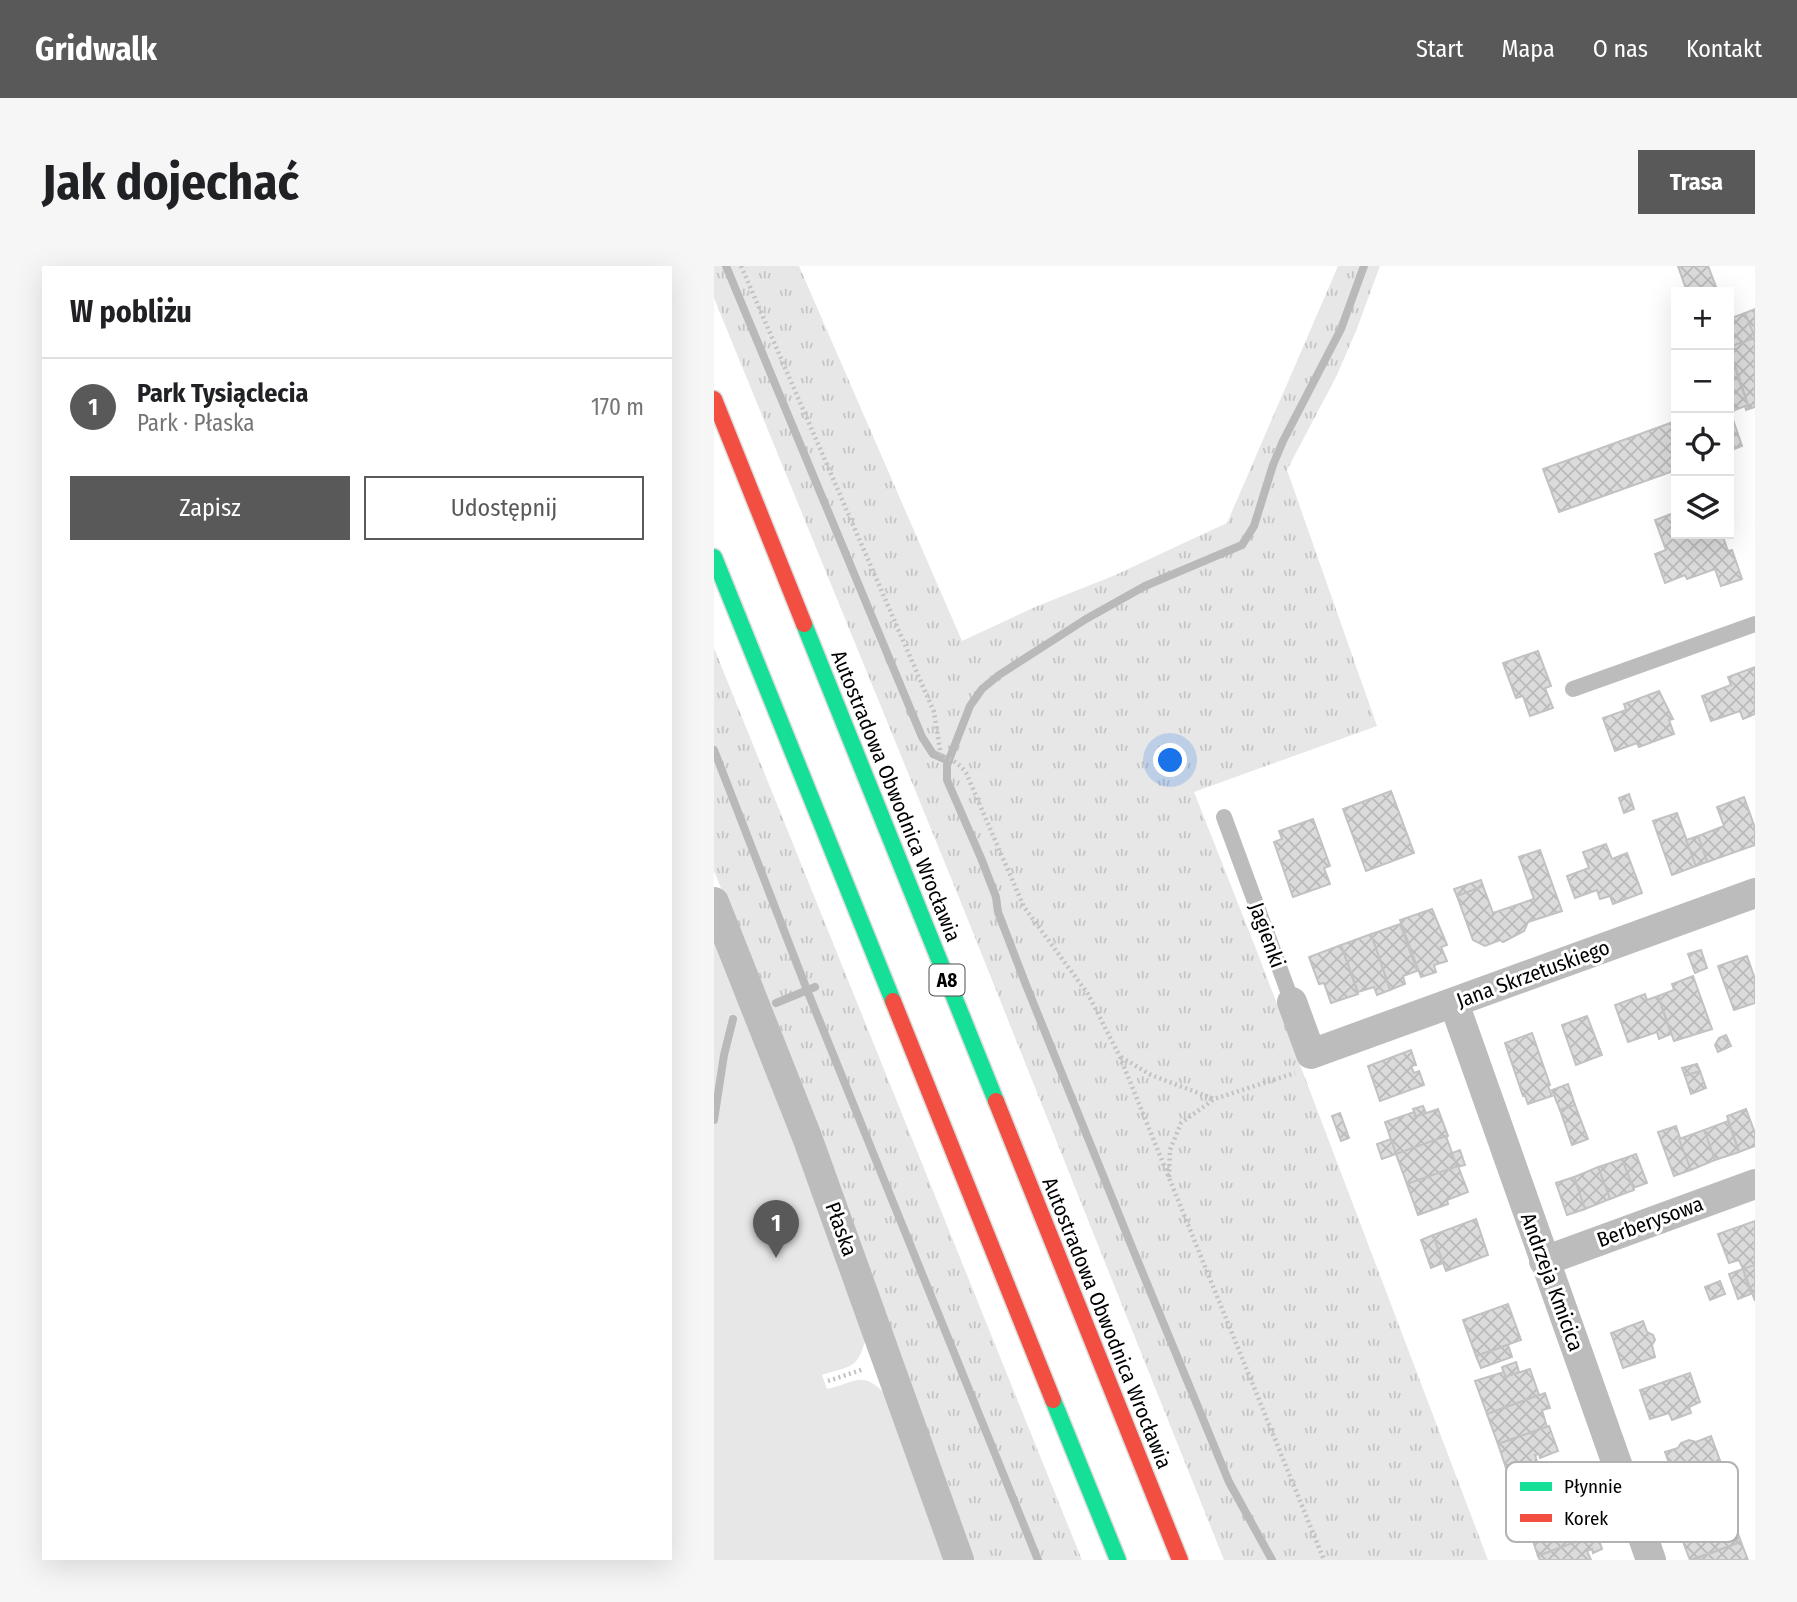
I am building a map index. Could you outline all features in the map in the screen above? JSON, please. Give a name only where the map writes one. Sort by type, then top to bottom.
[{"type":"highway","name":"Autostradowa Obwodnica Wrocławia","points":[[714,400],[1180,1560]]},
{"type":"highway","points":[[714,557],[1118,1560]]},
{"type":"street","name":"Jana Skrzetuskiego","points":[[1311,1054],[1755,893]]},
{"type":"street","name":"Płaska","points":[[714,902],[807,1137],[959,1560]]},
{"type":"street","name":"Jagienki","points":[[1292,1002],[1311,1054]]},
{"type":"street","name":"Andrzeja Kmicica","points":[[1454,1003],[1616,1462]]},
{"type":"street","name":"Berberysowa","points":[[1544,1261],[1755,1184]]},
{"type":"street","name":"Andrzeja Kmicica","points":[[1645,1542],[1651,1560]]},
{"type":"lane","points":[[1573,690],[1755,624]]},
{"type":"lane","name":"Jagienki","points":[[1224,817],[1292,1002]]},
{"type":"path","points":[[741,266],[934,712],[941,756],[950,758],[966,773],[1024,907],[1088,993],[1121,1057],[1324,1560]]},
{"type":"path","points":[[1169,1179],[1170,1150],[1181,1123],[1214,1099],[1315,1067],[1311,1054]]},
{"type":"path","points":[[1121,1057],[1151,1075],[1214,1099]]},
{"type":"path","points":[[828,1381],[888,1360]]},
{"type":"green space","points":[[714,266],[799,266],[962,641],[1227,523],[1338,266],[1380,266],[1336,377],[1287,470],[1377,726],[1194,792],[1488,1560],[1224,1560],[960,900],[714,298]]},
{"type":"green space","points":[[714,648],[1082,1560],[970,1560],[757,977],[714,871]]},
{"type":"green space","points":[[714,936],[781,1104],[866,1338],[860,1356],[852,1365],[822,1375],[827,1389],[865,1380],[888,1397],[946,1560],[714,1560]]},
{"type":"building","points":[[1678,266],[1708,266],[1716,287],[1685,287]]},
{"type":"building","points":[[1755,309],[1755,338],[1745,313]]},
{"type":"building","points":[[1745,313],[1755,338],[1734,345],[1734,317]]},
{"type":"building","points":[[1755,338],[1755,407],[1746,410],[1745,406],[1748,405],[1734,362],[1734,345]]},
{"type":"building","points":[[1734,366],[1748,405],[1734,410]]},
{"type":"building","points":[[1671,423],[1671,472],[1559,512],[1543,469]]},
{"type":"building","points":[[1734,423],[1742,446],[1734,449]]},
{"type":"building","points":[[1671,514],[1671,539],[1724,539],[1728,551],[1732,550],[1742,579],[1721,586],[1715,569],[1687,579],[1685,575],[1665,583],[1655,554],[1666,550],[1655,520]]},
{"type":"building","points":[[1538,651],[1551,686],[1545,688],[1553,708],[1530,716],[1523,696],[1516,698],[1503,663]]},
{"type":"building","points":[[1755,667],[1755,714],[1743,719],[1740,711],[1711,721],[1702,696],[1731,685],[1728,677]]},
{"type":"building","points":[[1659,691],[1673,719],[1669,720],[1674,734],[1639,747],[1637,743],[1615,751],[1603,718],[1626,710],[1624,704]]},
{"type":"building","points":[[1391,791],[1414,853],[1366,871],[1343,809]]},
{"type":"building","points":[[1629,794],[1634,809],[1624,813],[1619,798]]},
{"type":"building","points":[[1744,797],[1755,828],[1755,845],[1707,862],[1698,836],[1724,826],[1717,807]]},
{"type":"building","points":[[1677,813],[1696,866],[1672,875],[1653,821]]},
{"type":"building","points":[[1313,819],[1330,866],[1324,868],[1330,884],[1293,897],[1274,842],[1282,839],[1279,831]]},
{"type":"building","points":[[1698,836],[1707,862],[1696,866],[1686,840]]},
{"type":"building","points":[[1606,844],[1612,859],[1627,853],[1642,893],[1613,904],[1610,896],[1600,899],[1597,890],[1575,898],[1567,876],[1589,868],[1583,852]]},
{"type":"building","points":[[1540,850],[1562,911],[1528,922],[1524,931],[1503,942],[1500,940],[1485,946],[1473,940],[1457,896],[1483,886],[1493,913],[1534,899],[1519,857]]},
{"type":"building","points":[[1481,880],[1483,886],[1457,896],[1454,889]]},
{"type":"building","points":[[1432,909],[1447,945],[1441,947],[1447,961],[1434,965],[1436,972],[1421,977],[1400,920]]},
{"type":"building","points":[[1400,924],[1417,971],[1403,976],[1405,984],[1390,990],[1371,934]]},
{"type":"building","points":[[1371,934],[1390,990],[1377,995],[1374,987],[1358,992],[1341,945]]},
{"type":"building","points":[[1341,945],[1358,994],[1331,1003],[1324,983],[1319,984],[1309,957]]},
{"type":"building","points":[[1701,950],[1707,968],[1695,973],[1688,954]]},
{"type":"building","points":[[1747,956],[1755,979],[1755,1003],[1734,1010],[1718,966]]},
{"type":"building","points":[[1693,976],[1712,1029],[1674,1041],[1658,996],[1674,990],[1672,984]]},
{"type":"building","points":[[1645,994],[1647,1000],[1658,996],[1671,1034],[1659,1039],[1657,1032],[1628,1042],[1615,1005]]},
{"type":"building","points":[[1587,1016],[1602,1055],[1576,1065],[1562,1025]]},
{"type":"building","points":[[1532,1033],[1552,1096],[1528,1104],[1505,1043]]},
{"type":"building","points":[[1726,1035],[1731,1046],[1718,1052],[1715,1045],[1719,1038]]},
{"type":"building","points":[[1411,1050],[1416,1065],[1411,1066],[1414,1073],[1419,1071],[1424,1085],[1380,1101],[1368,1066]]},
{"type":"building","points":[[1697,1064],[1700,1071],[1685,1076],[1682,1068]]},
{"type":"building","points":[[1700,1071],[1706,1088],[1691,1094],[1685,1076]]},
{"type":"building","points":[[1568,1084],[1575,1105],[1560,1110],[1552,1090]]},
{"type":"building","points":[[1575,1105],[1588,1139],[1572,1145],[1560,1110]]},
{"type":"building","points":[[1423,1106],[1426,1113],[1416,1116],[1413,1109]]},
{"type":"building","points":[[1438,1109],[1448,1136],[1396,1154],[1385,1122],[1414,1112],[1415,1117]]},
{"type":"building","points":[[1746,1109],[1755,1133],[1755,1146],[1739,1152],[1727,1116]]},
{"type":"building","points":[[1340,1113],[1349,1138],[1341,1141],[1332,1116]]},
{"type":"building","points":[[1728,1121],[1739,1152],[1715,1160],[1704,1130]]},
{"type":"building","points":[[1676,1126],[1691,1170],[1674,1176],[1658,1132]]},
{"type":"building","points":[[1704,1130],[1715,1160],[1691,1170],[1679,1139]]},
{"type":"building","points":[[1446,1136],[1457,1167],[1407,1184],[1396,1154]]},
{"type":"building","points":[[1391,1139],[1396,1154],[1382,1159],[1377,1144]]},
{"type":"building","points":[[1460,1150],[1465,1165],[1457,1167],[1452,1153]]},
{"type":"building","points":[[1636,1154],[1647,1183],[1633,1188],[1622,1159]]},
{"type":"building","points":[[1622,1159],[1634,1190],[1610,1199],[1598,1167]]},
{"type":"building","points":[[1458,1166],[1468,1192],[1447,1200],[1448,1204],[1418,1215],[1407,1184]]},
{"type":"building","points":[[1598,1167],[1610,1199],[1585,1209],[1574,1177]]},
{"type":"building","points":[[1574,1177],[1585,1209],[1567,1215],[1556,1183]]},
{"type":"building","points":[[1476,1219],[1488,1255],[1446,1271],[1433,1235]]},
{"type":"building","points":[[1755,1221],[1755,1265],[1743,1269],[1739,1260],[1729,1263],[1718,1234]]},
{"type":"building","points":[[1433,1235],[1443,1263],[1431,1268],[1421,1240]]},
{"type":"building","points":[[1755,1265],[1755,1301],[1743,1269]]},
{"type":"building","points":[[1743,1269],[1751,1294],[1738,1299],[1729,1274]]},
{"type":"building","points":[[1720,1281],[1725,1294],[1710,1300],[1705,1287]]},
{"type":"building","points":[[1508,1304],[1521,1340],[1476,1356],[1463,1320]]},
{"type":"building","points":[[1643,1321],[1647,1332],[1653,1335],[1655,1340],[1652,1345],[1655,1357],[1623,1368],[1611,1333]]},
{"type":"building","points":[[1508,1345],[1512,1357],[1481,1368],[1476,1356]]},
{"type":"building","points":[[1516,1362],[1519,1372],[1505,1377],[1502,1367]]},
{"type":"building","points":[[1530,1369],[1539,1395],[1487,1414],[1475,1381],[1504,1372],[1505,1377]]},
{"type":"building","points":[[1690,1373],[1700,1402],[1689,1407],[1691,1413],[1672,1420],[1669,1413],[1650,1419],[1640,1390]]},
{"type":"building","points":[[1545,1393],[1550,1408],[1542,1410],[1547,1427],[1498,1444],[1487,1414]]},
{"type":"building","points":[[1549,1426],[1558,1451],[1540,1458],[1539,1454],[1535,1455],[1537,1462],[1506,1462],[1506,1468],[1498,1444]]},
{"type":"building","points":[[1711,1436],[1721,1462],[1669,1462],[1665,1452],[1678,1448],[1681,1443],[1689,1440],[1696,1442]]},
{"type":"building","points":[[1738,1534],[1741,1542],[1690,1560],[1683,1542],[1738,1542]]},
{"type":"building","points":[[1533,1542],[1576,1542],[1538,1556]]},
{"type":"building","points":[[1576,1542],[1600,1542],[1602,1549],[1593,1553],[1592,1549],[1587,1551],[1591,1560],[1540,1560],[1538,1556]]},
{"type":"building","points":[[1741,1542],[1748,1560],[1693,1560]]},
{"type":"waterway","points":[[726,266],[922,737],[933,754],[949,761]]},
{"type":"waterway","points":[[1272,1560],[1229,1482],[1134,1252],[1026,985],[981,858],[947,780],[947,765],[970,706],[982,689],[999,675],[1086,619],[1145,586],[1242,545],[1254,526],[1283,441],[1341,329],[1364,266]]},
{"type":"waterway","points":[[714,750],[807,990],[1038,1560]]},
{"type":"waterway","points":[[776,1003],[815,987]]},
{"type":"waterway","points":[[714,1120],[724,1055],[733,1019]]},
{"type":"traffic: fast","points":[[714,557],[893,1001]]},
{"type":"traffic: fast","points":[[804,624],[996,1101]]},
{"type":"traffic: fast","points":[[1053,1400],[1118,1560]]},
{"type":"traffic: jam","points":[[714,399],[804,624]]},
{"type":"traffic: jam","points":[[893,1001],[1053,1400]]},
{"type":"traffic: jam","points":[[996,1101],[1180,1560]]},
{"type":"place","name":"Park Tysiąclecia","points":[[776,1258]]}]
